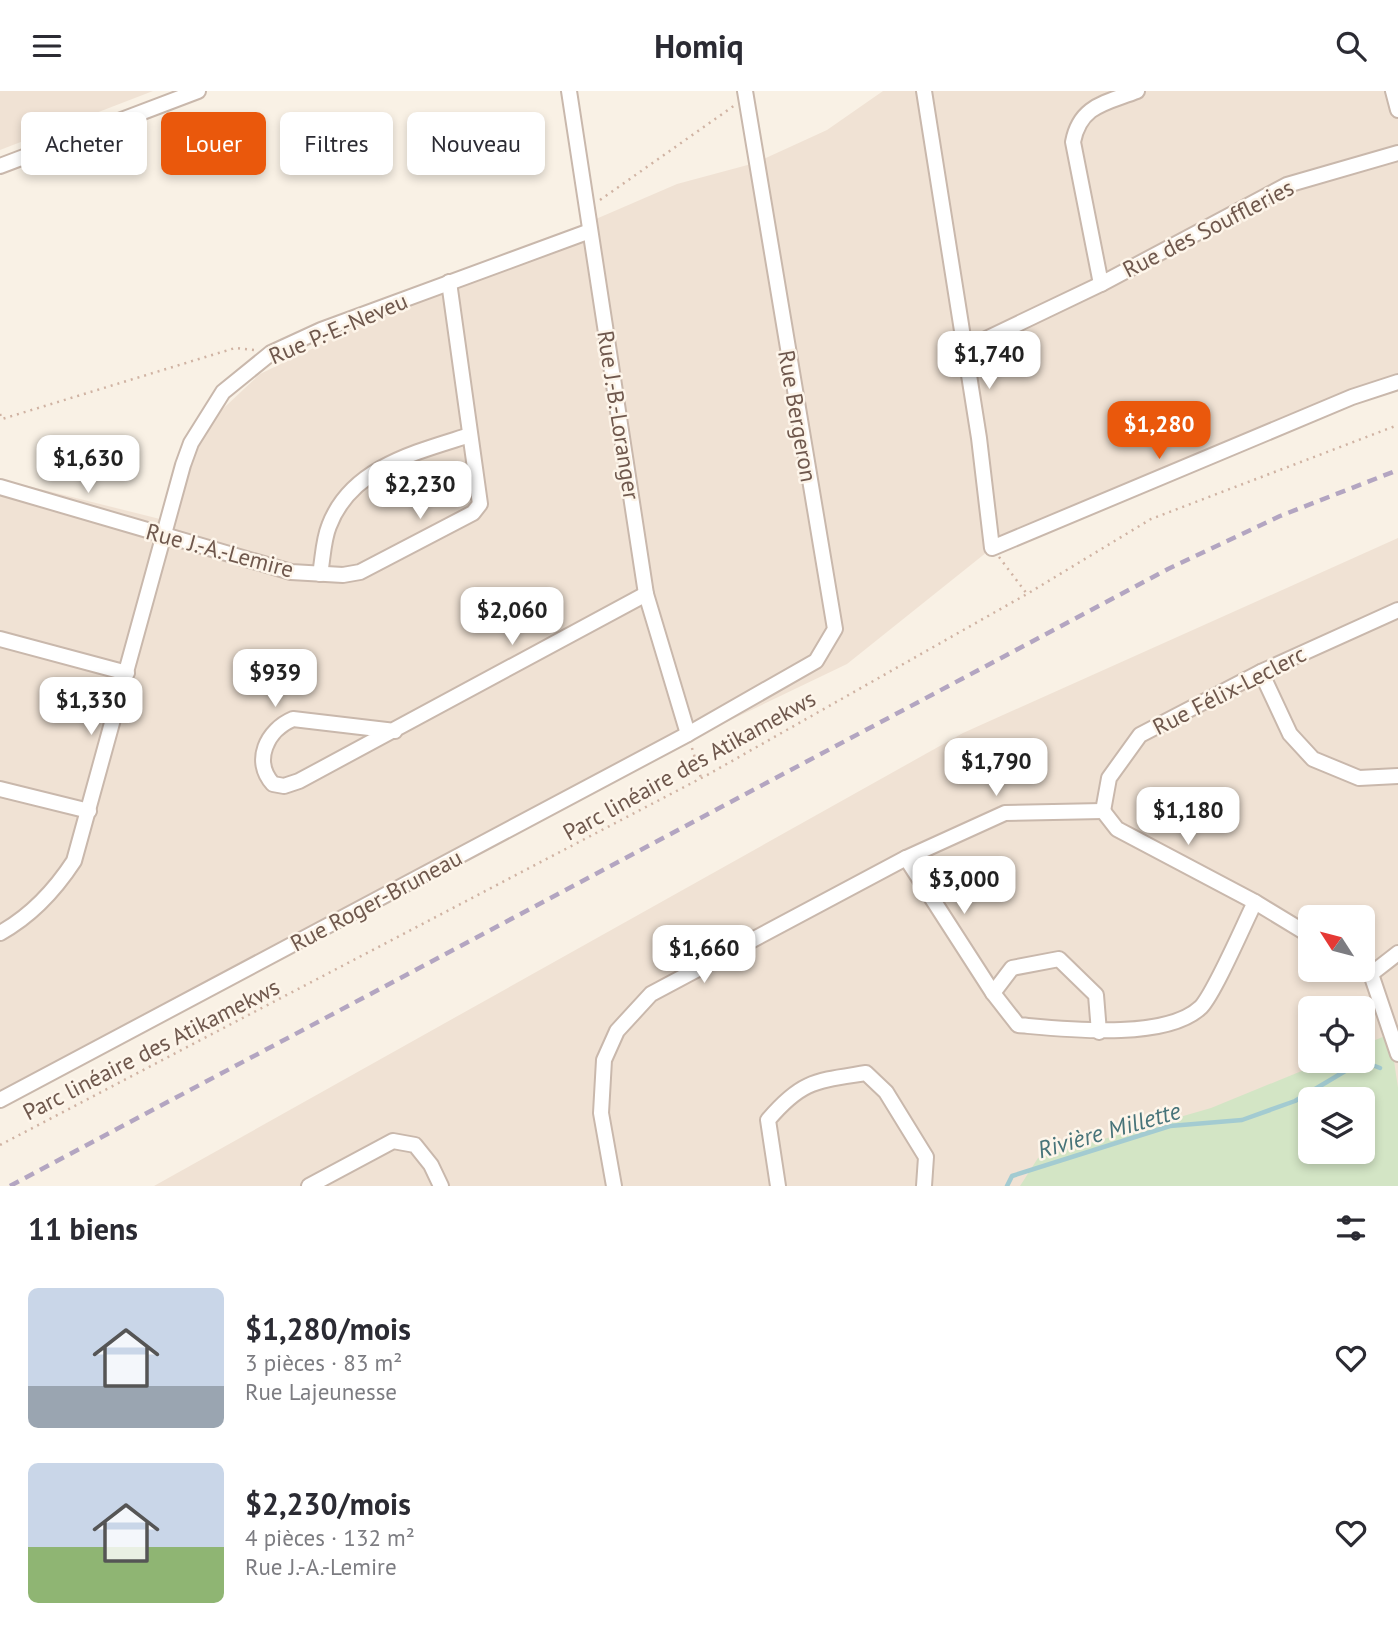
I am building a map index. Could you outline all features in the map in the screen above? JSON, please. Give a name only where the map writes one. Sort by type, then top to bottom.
[{"type":"street","points":[[0,166],[198,91]]},
{"type":"street","name":"Rue J.-B.-Loranger","points":[[569,91],[646,594],[688,734]]},
{"type":"street","points":[[924,91],[979,438],[992,548],[1352,397],[1398,382]]},
{"type":"street","points":[[1101,284],[1073,142],[1076,124],[1088,110],[1137,91]]},
{"type":"street","points":[[1393,91],[1398,110]]},
{"type":"street","name":"Rue Bergeron","points":[[745,94],[835,629],[816,661],[750,698]]},
{"type":"street","name":"Rue des Souffleries","points":[[965,349],[1101,284],[1287,185],[1398,153]]},
{"type":"street","name":"Rue P.-E.-Neveu","points":[[0,933],[18,923],[58,884],[74,861],[166,535],[183,465],[205,418],[223,392],[271,353],[321,330],[590,231]]},
{"type":"street","name":"Rue J.-A.-Lemire","points":[[0,487],[291,572],[353,575],[473,513],[480,504],[449,282]]},
{"type":"street","name":"Rue J.-A.-Lemire","points":[[320,574],[328,527],[337,507],[362,481],[399,458],[470,435]]},
{"type":"street","points":[[395,731],[293,719],[271,735],[264,745],[265,769],[273,784],[284,786],[395,731],[646,594]]},
{"type":"street","name":"Rue Félix-Leclerc","points":[[1103,811],[1109,779],[1140,735],[1261,672],[1398,610]]},
{"type":"street","points":[[0,639],[127,673]]},
{"type":"street","points":[[1261,672],[1290,734],[1313,759],[1359,778],[1398,776]]},
{"type":"street","name":"Rue Roger-Bruneau","points":[[0,1100],[688,734],[750,698]]},
{"type":"street","points":[[0,789],[89,811]]},
{"type":"street","points":[[614,1186],[601,1113],[604,1061],[617,1031],[651,994],[906,858],[1005,813],[1103,811],[1117,829],[1255,902],[1298,928]]},
{"type":"street","points":[[906,858],[993,993],[1018,1024],[1099,1032],[1183,1020],[1202,1005],[1255,902]]},
{"type":"street","points":[[1376,966],[1398,953]]},
{"type":"street","points":[[993,993],[1012,968],[1059,959],[1096,995],[1099,1032]]},
{"type":"street","points":[[1371,982],[1398,1054]]},
{"type":"street","points":[[778,1186],[768,1120],[790,1094],[818,1081],[866,1073],[886,1092],[926,1157],[924,1186]]},
{"type":"street","points":[[309,1186],[393,1141],[415,1145],[431,1165],[441,1186]]},
{"type":"path","points":[[587,210],[745,94]]},
{"type":"path","points":[[0,414],[2,419],[235,348],[271,353]]},
{"type":"path","name":"Parc linéaire des Atikamekws","points":[[0,1145],[701,778],[1027,594],[1151,519],[1398,425]]},
{"type":"path","points":[[992,548],[1027,594]]},
{"type":"path","points":[[688,734],[701,778]]},
{"type":"shaded area","points":[[0,91],[153,91],[99,112],[21,112],[21,142],[0,150]]},
{"type":"shaded area","points":[[883,91],[1398,91],[1398,381],[992,548],[847,664],[718,726],[0,1106],[0,479],[172,522],[197,433],[260,374],[450,282],[677,184],[755,163],[827,130]]},
{"type":"shaded area","points":[[1398,538],[1398,1186],[154,1186],[963,733]]},
{"type":"green space","points":[[1390,1034],[1398,1088],[1398,1186],[1020,1186],[1038,1158],[1211,1108],[1298,1072],[1375,1073],[1375,1040]]},
{"type":"waterway","name":"Rivière Millette","points":[[1007,1186],[1012,1176],[1170,1126],[1242,1120],[1295,1101],[1362,1061],[1380,1068]]},
{"type":"railway","points":[[10,1186],[1168,569],[1280,516],[1398,470]]}]
